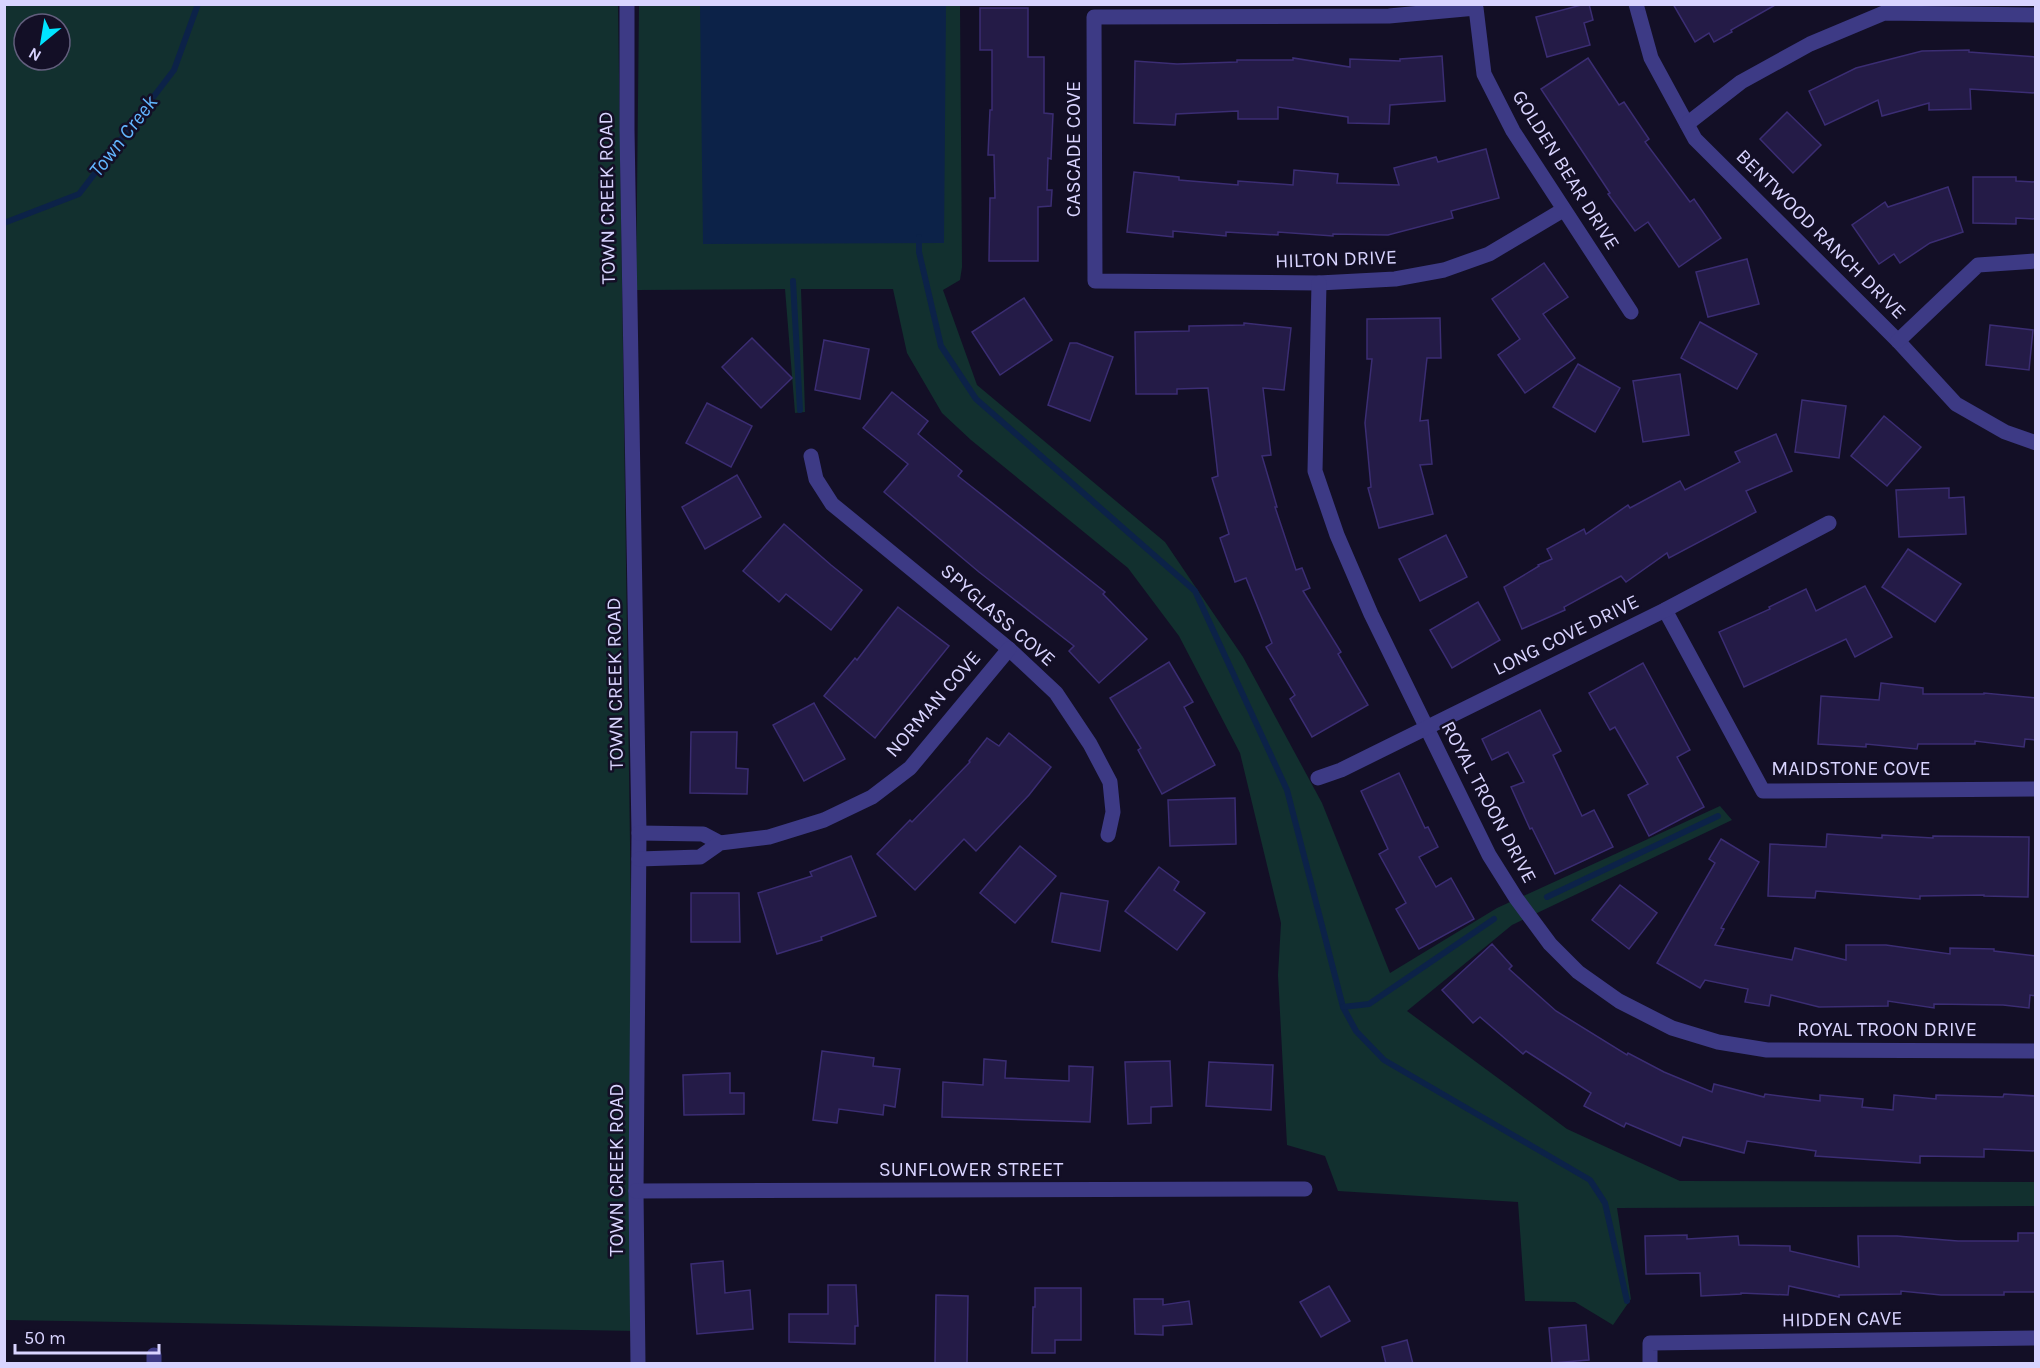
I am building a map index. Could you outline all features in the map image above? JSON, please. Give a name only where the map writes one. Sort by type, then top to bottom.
[{"type":"street","name":"TOWN CREEK ROAD","points":[[627,4],[627,142],[639,833],[636,1191],[638,1364]]},
{"type":"street","name":"BENTWOOD RANCH DRIVE","points":[[1636,4],[1651,58],[1695,138],[1898,341],[1956,404],[2005,432],[2036,443]]},
{"type":"street","name":"GOLDEN BEAR DRIVE","points":[[1304,10],[1389,16],[1476,8],[1484,74],[1513,131],[1631,312]]},
{"type":"street","points":[[1281,10],[1304,10]]},
{"type":"street","name":"CASCADE COVE","points":[[1095,281],[1094,17],[1281,10]]},
{"type":"street","points":[[1687,124],[1741,82],[1810,44],[1884,13],[2036,15]]},
{"type":"street","name":"HILTON DRIVE","points":[[1095,281],[1319,283],[1395,279],[1444,270],[1489,254],[1563,210]]},
{"type":"street","points":[[1898,341],[1978,265],[2036,261]]},
{"type":"street","name":"ROYAL TROON DRIVE","points":[[1319,283],[1316,471],[1336,535],[1425,727],[1489,855],[1516,898],[1550,944],[1578,972],[1619,1001],[1672,1028],[1718,1042],[1767,1050],[2036,1050]]},
{"type":"street","name":"SPYGLASS COVE","points":[[811,456],[816,479],[832,504],[1009,649],[1056,693],[1090,744],[1110,782],[1113,812],[1108,835]]},
{"type":"street","name":"LONG COVE DRIVE","points":[[1318,778],[1341,770],[1665,610],[1829,523]]},
{"type":"street","name":"MAIDSTONE COVE","points":[[1665,610],[1763,790],[2036,789]]},
{"type":"street","name":"NORMAN COVE","points":[[639,859],[700,857],[720,843],[780,834],[824,820],[872,797],[910,768],[1009,649]]},
{"type":"street","name":"NORMAN COVE","points":[[639,833],[703,834],[720,843]]},
{"type":"street","name":"SUNFLOWER STREET","points":[[636,1191],[1305,1189]]},
{"type":"street","name":"HIDDEN CAVE","points":[[1650,1364],[1650,1343],[2036,1338]]},
{"type":"green space","points":[[5,5],[618,5],[637,1331],[5,1320]]},
{"type":"green space","points":[[639,5],[960,5],[962,267],[960,280],[943,290],[977,385],[1165,542],[1243,657],[1322,803],[1390,973],[1497,908],[1720,806],[1732,820],[1512,925],[1407,1011],[1567,1129],[1680,1181],[2035,1182],[2035,1206],[1617,1208],[1631,1299],[1613,1325],[1575,1302],[1525,1301],[1518,1202],[1338,1191],[1325,1156],[1287,1145],[1278,975],[1281,923],[1240,753],[1179,636],[1128,568],[971,440],[942,413],[907,353],[893,289],[801,289],[805,412],[795,413],[785,289],[636,290]]},
{"type":"water","points":[[700,5],[946,5],[944,243],[703,244]]},
{"type":"building","points":[[1589,4],[1593,20],[1584,23],[1590,45],[1547,57],[1536,17]]},
{"type":"building","points":[[1673,4],[1777,4],[1714,42],[1709,33],[1695,42]]},
{"type":"building","points":[[980,8],[1028,8],[1028,57],[1044,57],[1044,113],[1053,114],[1047,190],[1052,190],[1051,206],[1038,207],[1038,261],[989,261],[990,198],[995,198],[994,155],[988,155],[990,110],[992,110],[992,50],[980,50]]},
{"type":"building","points":[[1969,50],[1969,52],[2036,57],[2036,93],[1970,89],[1971,109],[1929,110],[1929,103],[1882,116],[1878,100],[1825,125],[1809,91],[1856,68],[1922,51]]},
{"type":"building","points":[[1442,56],[1445,101],[1390,105],[1389,124],[1348,123],[1348,117],[1278,107],[1278,119],[1238,119],[1238,111],[1176,114],[1175,125],[1134,123],[1135,61],[1177,64],[1237,62],[1237,60],[1293,60],[1293,58],[1350,67],[1350,59],[1400,61],[1400,59]]},
{"type":"building","points":[[1588,58],[1619,105],[1624,102],[1649,139],[1645,142],[1690,202],[1694,199],[1721,238],[1679,267],[1648,222],[1635,231],[1608,194],[1610,193],[1541,89]]},
{"type":"building","points":[[1787,112],[1821,145],[1793,173],[1760,139]]},
{"type":"building","points":[[1486,149],[1499,198],[1451,211],[1453,218],[1388,235],[1333,234],[1333,236],[1278,232],[1278,235],[1226,232],[1226,236],[1173,231],[1173,237],[1127,232],[1134,172],[1179,177],[1179,180],[1238,185],[1238,181],[1293,185],[1294,170],[1338,174],[1337,183],[1399,185],[1394,168],[1436,157],[1438,162]]},
{"type":"building","points":[[1973,177],[2016,177],[2016,181],[2036,182],[2036,219],[2016,218],[2016,224],[1973,223]]},
{"type":"building","points":[[1948,187],[1963,232],[1930,243],[1900,263],[1894,254],[1879,264],[1852,225],[1885,202],[1888,207]]},
{"type":"building","points":[[1747,259],[1759,304],[1708,317],[1696,272]]},
{"type":"building","points":[[1544,263],[1568,297],[1543,314],[1575,358],[1525,393],[1498,355],[1520,339],[1492,299]]},
{"type":"building","points":[[1024,298],[1052,340],[1000,375],[972,332]]},
{"type":"building","points":[[1440,318],[1441,358],[1427,358],[1420,421],[1428,420],[1432,464],[1420,465],[1433,514],[1379,528],[1368,488],[1371,487],[1365,423],[1372,359],[1367,359],[1367,319]]},
{"type":"building","points":[[1700,322],[1757,354],[1737,389],[1681,358]]},
{"type":"building","points":[[1244,323],[1291,328],[1284,390],[1263,388],[1271,455],[1262,456],[1277,507],[1275,507],[1296,570],[1302,568],[1310,588],[1303,591],[1341,652],[1338,654],[1368,705],[1312,737],[1290,699],[1295,695],[1266,647],[1272,643],[1246,578],[1235,582],[1220,538],[1229,534],[1212,478],[1218,476],[1208,388],[1177,389],[1177,394],[1136,394],[1135,332],[1189,331],[1189,326],[1244,325]]},
{"type":"building","points":[[1990,325],[2033,330],[2029,370],[1986,365]]},
{"type":"building","points":[[752,338],[792,378],[761,408],[722,367]]},
{"type":"building","points":[[824,340],[869,349],[860,399],[815,390]]},
{"type":"building","points":[[1070,343],[1077,343],[1113,357],[1090,421],[1048,405]]},
{"type":"building","points":[[1578,364],[1620,388],[1595,432],[1553,407]]},
{"type":"building","points":[[1680,374],[1689,435],[1643,442],[1633,381]]},
{"type":"building","points":[[892,392],[928,421],[918,434],[962,471],[958,476],[1105,592],[1103,594],[1147,639],[1099,683],[1069,651],[1074,646],[979,572],[884,492],[908,464],[863,428]]},
{"type":"building","points":[[1802,400],[1846,406],[1839,458],[1795,452]]},
{"type":"building","points":[[707,403],[752,426],[731,467],[686,443]]},
{"type":"building","points":[[1884,416],[1921,447],[1887,486],[1851,456]]},
{"type":"building","points":[[1776,434],[1792,471],[1746,491],[1756,512],[1669,558],[1667,553],[1626,582],[1621,576],[1564,607],[1565,610],[1522,629],[1504,587],[1538,565],[1552,559],[1547,549],[1584,529],[1586,534],[1628,505],[1630,508],[1680,481],[1685,490],[1740,462],[1735,452]]},
{"type":"building","points":[[737,475],[761,517],[705,549],[682,507]]},
{"type":"building","points":[[1949,488],[1949,498],[1964,497],[1966,534],[1899,537],[1896,490]]},
{"type":"building","points":[[784,524],[862,590],[831,630],[786,594],[779,602],[743,571]]},
{"type":"building","points":[[1446,535],[1467,577],[1420,601],[1399,559]]},
{"type":"building","points":[[1908,549],[1961,584],[1935,622],[1882,587]]},
{"type":"building","points":[[1865,586],[1892,637],[1855,657],[1846,639],[1744,687],[1719,632],[1770,609],[1769,607],[1806,589],[1816,611]]},
{"type":"building","points":[[1478,602],[1500,640],[1452,668],[1430,630]]},
{"type":"building","points":[[898,607],[949,646],[875,738],[824,696],[855,658],[857,660]]},
{"type":"building","points":[[1169,662],[1193,702],[1184,707],[1215,765],[1162,794],[1138,750],[1141,748],[1110,698]]},
{"type":"building","points":[[1643,663],[1690,750],[1677,757],[1704,807],[1649,836],[1628,795],[1648,784],[1615,727],[1610,730],[1589,693]]},
{"type":"building","points":[[1881,683],[1923,688],[1923,694],[1984,693],[2036,698],[2036,740],[2025,739],[2024,747],[1975,741],[1975,744],[1918,744],[1917,749],[1866,744],[1866,747],[1818,744],[1821,696],[1879,700]]},
{"type":"building","points":[[814,703],[845,759],[804,781],[773,725]]},
{"type":"building","points":[[1540,710],[1561,751],[1553,755],[1582,816],[1594,810],[1613,847],[1555,874],[1532,828],[1530,829],[1511,787],[1524,782],[1508,752],[1492,760],[1482,739]]},
{"type":"building","points":[[691,732],[737,732],[736,768],[748,769],[747,794],[690,793]]},
{"type":"building","points":[[1009,733],[1051,767],[1029,795],[976,851],[964,839],[915,890],[877,854],[910,820],[912,822],[970,762],[987,738],[999,746]]},
{"type":"building","points":[[1399,773],[1425,828],[1428,827],[1438,847],[1419,857],[1436,887],[1451,878],[1474,919],[1419,949],[1396,909],[1406,903],[1379,854],[1388,849],[1361,791]]},
{"type":"building","points":[[1235,798],[1236,844],[1170,846],[1168,800]]},
{"type":"building","points":[[1827,834],[1882,838],[1882,835],[1933,838],[1933,836],[2029,837],[2028,897],[1920,896],[1920,899],[1816,891],[1815,898],[1768,896],[1770,844],[1826,847]]},
{"type":"building","points":[[1721,839],[1759,862],[1721,928],[1724,929],[1715,945],[1792,960],[1795,948],[1846,960],[1846,945],[1886,945],[1950,954],[1950,948],[1994,949],[1994,951],[2036,956],[2036,996],[2030,995],[2029,1008],[2003,1005],[1934,1004],[1934,1008],[1888,1001],[1888,1006],[1819,1007],[1771,995],[1769,1006],[1745,1002],[1748,989],[1705,980],[1700,988],[1657,963],[1715,863],[1709,859]]},
{"type":"building","points":[[1020,846],[1056,876],[1015,923],[980,893]]},
{"type":"building","points":[[851,856],[876,916],[821,937],[822,940],[777,954],[758,893],[812,876],[810,872]]},
{"type":"building","points":[[1159,867],[1179,882],[1174,890],[1205,913],[1177,950],[1125,911]]},
{"type":"building","points":[[1620,885],[1657,913],[1629,949],[1592,920]]},
{"type":"building","points":[[691,893],[739,893],[740,942],[691,942]]},
{"type":"building","points":[[1061,893],[1108,901],[1100,951],[1052,942]]},
{"type":"building","points":[[1492,944],[1512,966],[1509,969],[1556,1011],[1627,1055],[1628,1053],[1664,1072],[1712,1092],[1714,1084],[1764,1097],[1765,1094],[1820,1101],[1820,1095],[1863,1099],[1862,1107],[1893,1110],[1894,1095],[1936,1099],[1936,1095],[2036,1096],[2036,1151],[1984,1149],[1984,1157],[1920,1156],[1920,1163],[1815,1156],[1816,1151],[1747,1141],[1744,1153],[1683,1137],[1680,1146],[1626,1123],[1624,1127],[1584,1106],[1591,1093],[1526,1051],[1523,1054],[1480,1017],[1473,1023],[1442,990]]},
{"type":"building","points":[[822,1051],[874,1058],[873,1066],[900,1069],[895,1107],[884,1105],[883,1115],[839,1109],[837,1123],[813,1120]]},
{"type":"building","points":[[984,1059],[1006,1061],[1005,1078],[1069,1081],[1069,1066],[1093,1067],[1090,1122],[942,1117],[943,1082],[983,1085]]},
{"type":"building","points":[[1170,1061],[1172,1106],[1151,1107],[1151,1123],[1128,1124],[1125,1062]]},
{"type":"building","points":[[1209,1062],[1273,1065],[1271,1110],[1206,1106]]},
{"type":"building","points":[[730,1073],[730,1093],[744,1093],[744,1114],[684,1115],[683,1075]]},
{"type":"building","points":[[2018,1233],[2036,1233],[2036,1292],[2004,1292],[2004,1295],[1941,1295],[1901,1291],[1901,1294],[1839,1295],[1839,1297],[1789,1286],[1788,1295],[1741,1293],[1701,1296],[1700,1273],[1646,1274],[1645,1236],[1687,1235],[1687,1239],[1738,1236],[1739,1245],[1790,1246],[1790,1251],[1859,1267],[1858,1236],[1897,1236],[1958,1241],[2018,1241]]},
{"type":"building","points":[[723,1261],[725,1293],[750,1290],[753,1329],[697,1334],[691,1264]]},
{"type":"building","points":[[828,1285],[856,1285],[858,1326],[855,1326],[855,1344],[789,1342],[789,1314],[828,1314]]},
{"type":"building","points":[[1329,1286],[1350,1321],[1321,1337],[1300,1302]]},
{"type":"building","points":[[1035,1288],[1081,1288],[1081,1340],[1055,1340],[1055,1353],[1032,1353]]},
{"type":"building","points":[[936,1295],[968,1296],[967,1364],[935,1364]]},
{"type":"building","points":[[1134,1299],[1163,1299],[1163,1305],[1189,1301],[1192,1324],[1163,1326],[1163,1335],[1135,1334]]},
{"type":"building","points":[[1586,1325],[1589,1360],[1552,1363],[1549,1328]]},
{"type":"building","points":[[1407,1340],[1413,1364],[1386,1364],[1382,1347]]},
{"type":"waterway","name":"Town Creek","points":[[4,223],[79,194],[174,70],[198,4]]},
{"type":"waterway","points":[[919,237],[919,252],[941,346],[976,399],[1195,591],[1287,790],[1343,1007],[1356,1031],[1384,1060],[1590,1180],[1605,1203],[1627,1301]]},
{"type":"waterway","points":[[793,281],[800,410]]},
{"type":"waterway","points":[[1547,897],[1718,816]]},
{"type":"waterway","points":[[1343,1007],[1369,1004],[1494,919]]}]
